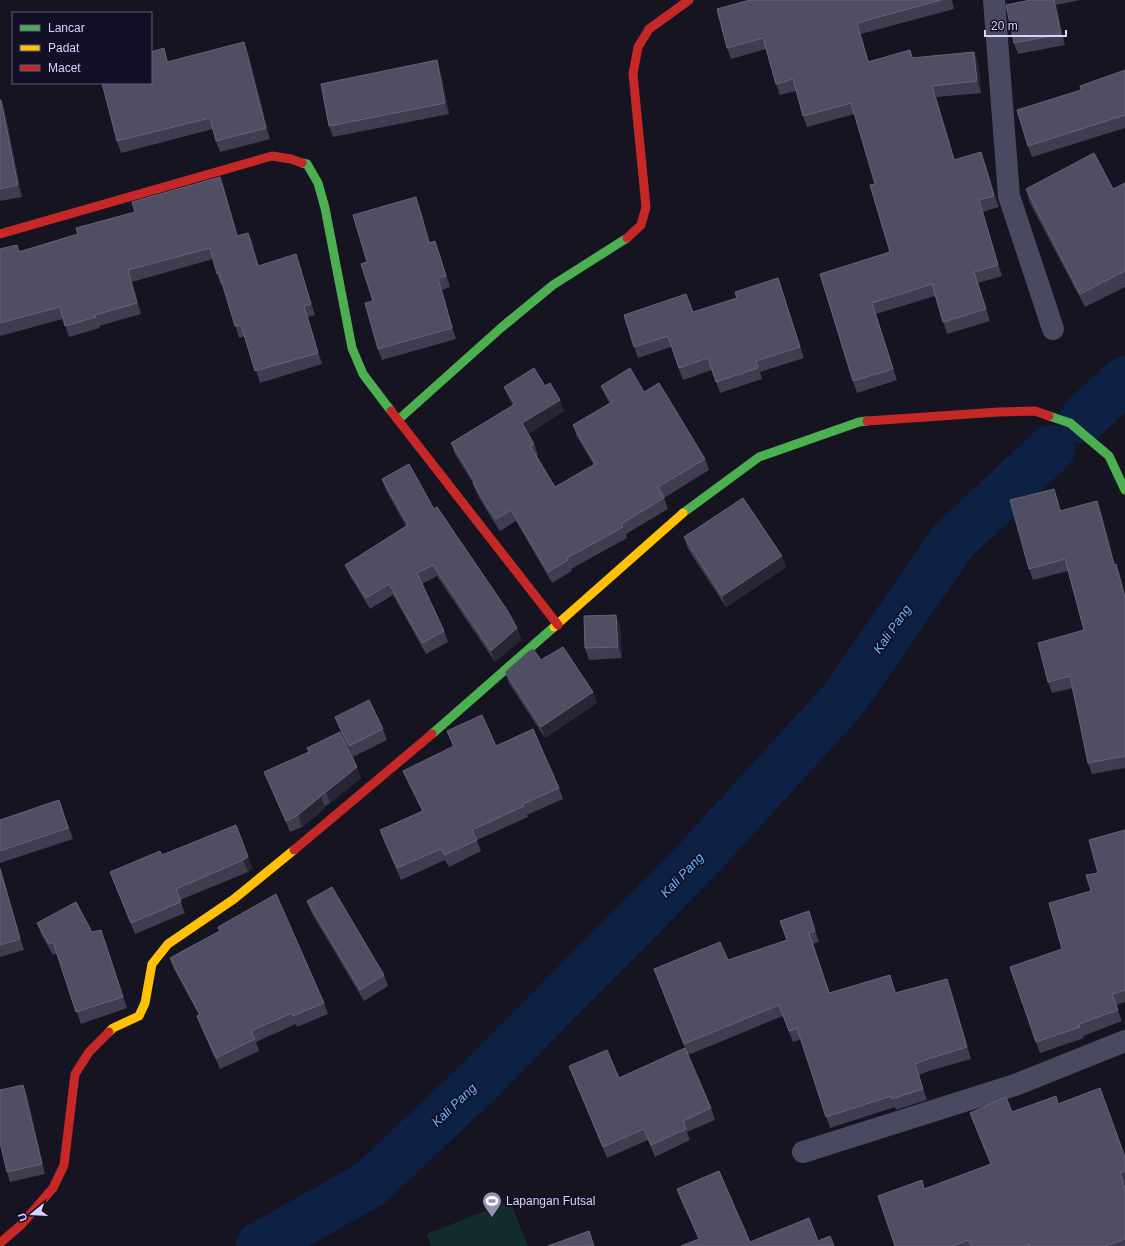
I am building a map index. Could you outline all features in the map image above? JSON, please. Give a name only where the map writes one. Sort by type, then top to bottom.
[{"type":"street","points":[[398,420],[502,327],[552,286],[625,240],[641,225],[646,207],[633,74],[638,48],[649,29],[689,0]]},
{"type":"street","points":[[994,0],[1009,196],[1053,329]]},
{"type":"street","points":[[0,234],[272,156],[291,159],[307,164],[318,183],[325,208],[352,348],[363,374],[558,624]]},
{"type":"street","points":[[0,1243],[21,1225],[53,1188],[64,1165],[75,1074],[88,1052],[113,1028],[138,1016],[145,1002],[152,964],[168,944],[234,899],[416,748],[684,512],[759,457],[859,422],[999,412],[1036,411],[1070,423],[1109,456],[1125,490]]},
{"type":"street","points":[[803,1152],[1016,1085],[1125,1041]]},
{"type":"green space","name":"Lapangan Futsal","points":[[510,1201],[528,1246],[431,1246],[427,1234]]},
{"type":"building","points":[[750,0],[941,0],[857,23],[868,62],[910,50],[912,58],[974,52],[977,81],[932,86],[954,160],[981,152],[994,196],[979,200],[998,265],[974,272],[986,309],[943,322],[932,284],[872,303],[893,369],[853,381],[820,274],[890,252],[870,185],[875,184],[851,103],[803,116],[793,79],[776,84],[763,38],[727,48],[717,9]]},
{"type":"building","points":[[1031,0],[1054,0],[1061,34],[1014,43],[1006,5]]},
{"type":"building","points":[[244,42],[266,128],[216,141],[210,118],[117,141],[102,84],[152,84],[152,52],[164,48],[167,62]]},
{"type":"building","points":[[437,60],[445,103],[329,126],[321,84]]},
{"type":"building","points":[[1125,70],[1125,115],[1028,146],[1017,110],[1081,90],[1080,86]]},
{"type":"building","points":[[0,100],[18,185],[0,189]]},
{"type":"building","points":[[1094,153],[1113,189],[1125,183],[1125,271],[1080,294],[1026,189]]},
{"type":"building","points":[[220,177],[237,236],[248,233],[258,266],[296,254],[311,304],[304,306],[318,353],[255,371],[241,325],[235,326],[219,273],[217,274],[210,248],[128,270],[137,303],[95,315],[96,317],[65,326],[60,307],[0,323],[0,249],[17,245],[19,252],[78,234],[76,228],[135,212],[132,202]]},
{"type":"building","points":[[416,197],[429,243],[435,241],[446,276],[438,278],[452,328],[378,349],[365,303],[373,301],[361,264],[367,262],[353,215]]},
{"type":"building","points":[[778,278],[800,347],[756,361],[758,368],[716,382],[708,358],[679,368],[668,336],[634,347],[624,315],[686,294],[693,312],[737,298],[735,292]]},
{"type":"building","points":[[534,368],[545,386],[550,383],[560,400],[522,423],[534,444],[530,446],[555,487],[595,464],[573,425],[612,402],[601,386],[630,368],[644,392],[659,383],[705,459],[658,487],[664,498],[621,524],[623,527],[567,558],[568,560],[548,572],[511,510],[496,519],[473,483],[475,482],[451,443],[515,404],[504,387]]},
{"type":"building","points":[[409,464],[434,509],[437,507],[507,610],[517,628],[491,651],[433,565],[417,573],[444,631],[422,643],[389,584],[366,598],[345,565],[408,525],[382,479]]},
{"type":"building","points":[[1054,489],[1060,511],[1097,501],[1114,565],[1116,564],[1125,598],[1125,756],[1088,763],[1070,676],[1048,682],[1038,643],[1084,630],[1065,559],[1029,569],[1010,500]]},
{"type":"building","points":[[743,498],[782,556],[722,596],[684,537]]},
{"type":"building","points":[[616,615],[618,647],[585,648],[584,616]]},
{"type":"building","points":[[563,647],[593,692],[541,727],[505,672],[533,649],[541,660]]},
{"type":"building","points":[[369,700],[383,729],[349,746],[335,717]]},
{"type":"building","points":[[482,715],[496,746],[533,729],[559,788],[523,804],[524,806],[472,830],[477,840],[445,855],[441,849],[397,868],[380,830],[423,811],[403,771],[454,746],[447,731]]},
{"type":"building","points":[[340,732],[357,767],[326,792],[320,795],[321,796],[298,815],[286,821],[264,772],[309,752],[307,748]]},
{"type":"building","points":[[59,800],[68,828],[0,851],[0,820]]},
{"type":"building","points":[[236,825],[248,857],[176,889],[181,902],[131,923],[110,872],[160,851],[162,855]]},
{"type":"building","points":[[1125,830],[1125,990],[1112,994],[1118,1010],[1079,1024],[1080,1027],[1036,1042],[1010,967],[1062,949],[1049,903],[1091,891],[1086,875],[1098,873],[1089,840]]},
{"type":"building","points":[[0,869],[20,939],[0,945]]},
{"type":"building","points":[[332,887],[384,975],[360,990],[307,901]]},
{"type":"building","points":[[276,894],[324,1003],[293,1016],[292,1013],[251,1031],[255,1039],[216,1058],[197,1016],[200,1015],[170,958],[220,931],[218,927]]},
{"type":"building","points":[[76,902],[92,932],[101,930],[123,997],[76,1012],[53,942],[49,944],[37,923]]},
{"type":"building","points":[[809,911],[815,931],[809,933],[829,993],[890,975],[895,993],[947,979],[967,1047],[915,1064],[923,1089],[892,1099],[891,1096],[826,1117],[797,1028],[789,1031],[779,1005],[684,1044],[654,969],[720,942],[728,960],[787,940],[780,921]]},
{"type":"building","points":[[685,1048],[711,1108],[683,1121],[686,1129],[651,1145],[644,1129],[603,1147],[569,1066],[607,1050],[619,1078]]},
{"type":"building","points":[[23,1085],[42,1164],[7,1172],[0,1142],[0,1090]]},
{"type":"building","points":[[1100,1088],[1125,1157],[1125,1171],[1120,1173],[1125,1188],[1125,1239],[1105,1246],[1028,1246],[1028,1244],[1024,1246],[971,1246],[969,1240],[952,1246],[895,1246],[878,1196],[922,1180],[924,1189],[991,1164],[970,1113],[1006,1097],[1012,1112],[1056,1096],[1058,1104]]},
{"type":"building","points":[[719,1171],[750,1242],[809,1218],[818,1241],[830,1236],[834,1246],[681,1246],[699,1239],[677,1189]]},
{"type":"building","points":[[589,1231],[594,1246],[548,1246]]},
{"type":"waterway","name":"Kali Pang","points":[[1083,419],[1125,380]]},
{"type":"waterway","name":"Kali Pang","points":[[260,1246],[370,1184],[479,1081],[698,859],[843,700],[953,541],[1051,449]]},
{"type":"traffic: fast","points":[[302,163],[307,164],[318,183],[325,208],[352,348],[363,374],[391,411]]},
{"type":"traffic: fast","points":[[398,420],[502,327],[553,285],[627,238]]},
{"type":"traffic: fast","points":[[1049,416],[1070,423],[1109,456],[1125,490]]},
{"type":"traffic: fast","points":[[683,513],[759,457],[859,422],[867,421]]},
{"type":"traffic: fast","points":[[432,734],[554,627]]},
{"type":"traffic: slow","points":[[554,627],[683,513]]},
{"type":"traffic: slow","points":[[109,1032],[113,1028],[139,1016],[145,1003],[152,964],[168,944],[234,899],[294,850]]},
{"type":"traffic: jam","points":[[627,238],[641,225],[646,207],[633,74],[638,47],[649,29],[689,0]]},
{"type":"traffic: jam","points":[[0,234],[272,156],[291,159],[302,163]]},
{"type":"traffic: jam","points":[[391,411],[558,625]]},
{"type":"traffic: jam","points":[[867,421],[1035,411],[1049,416]]},
{"type":"traffic: jam","points":[[294,850],[432,734]]},
{"type":"traffic: jam","points":[[0,1243],[21,1225],[53,1188],[64,1165],[75,1074],[89,1052],[109,1032]]},
{"type":"place","name":"Lapangan Futsal","points":[[492,1218]]}]
